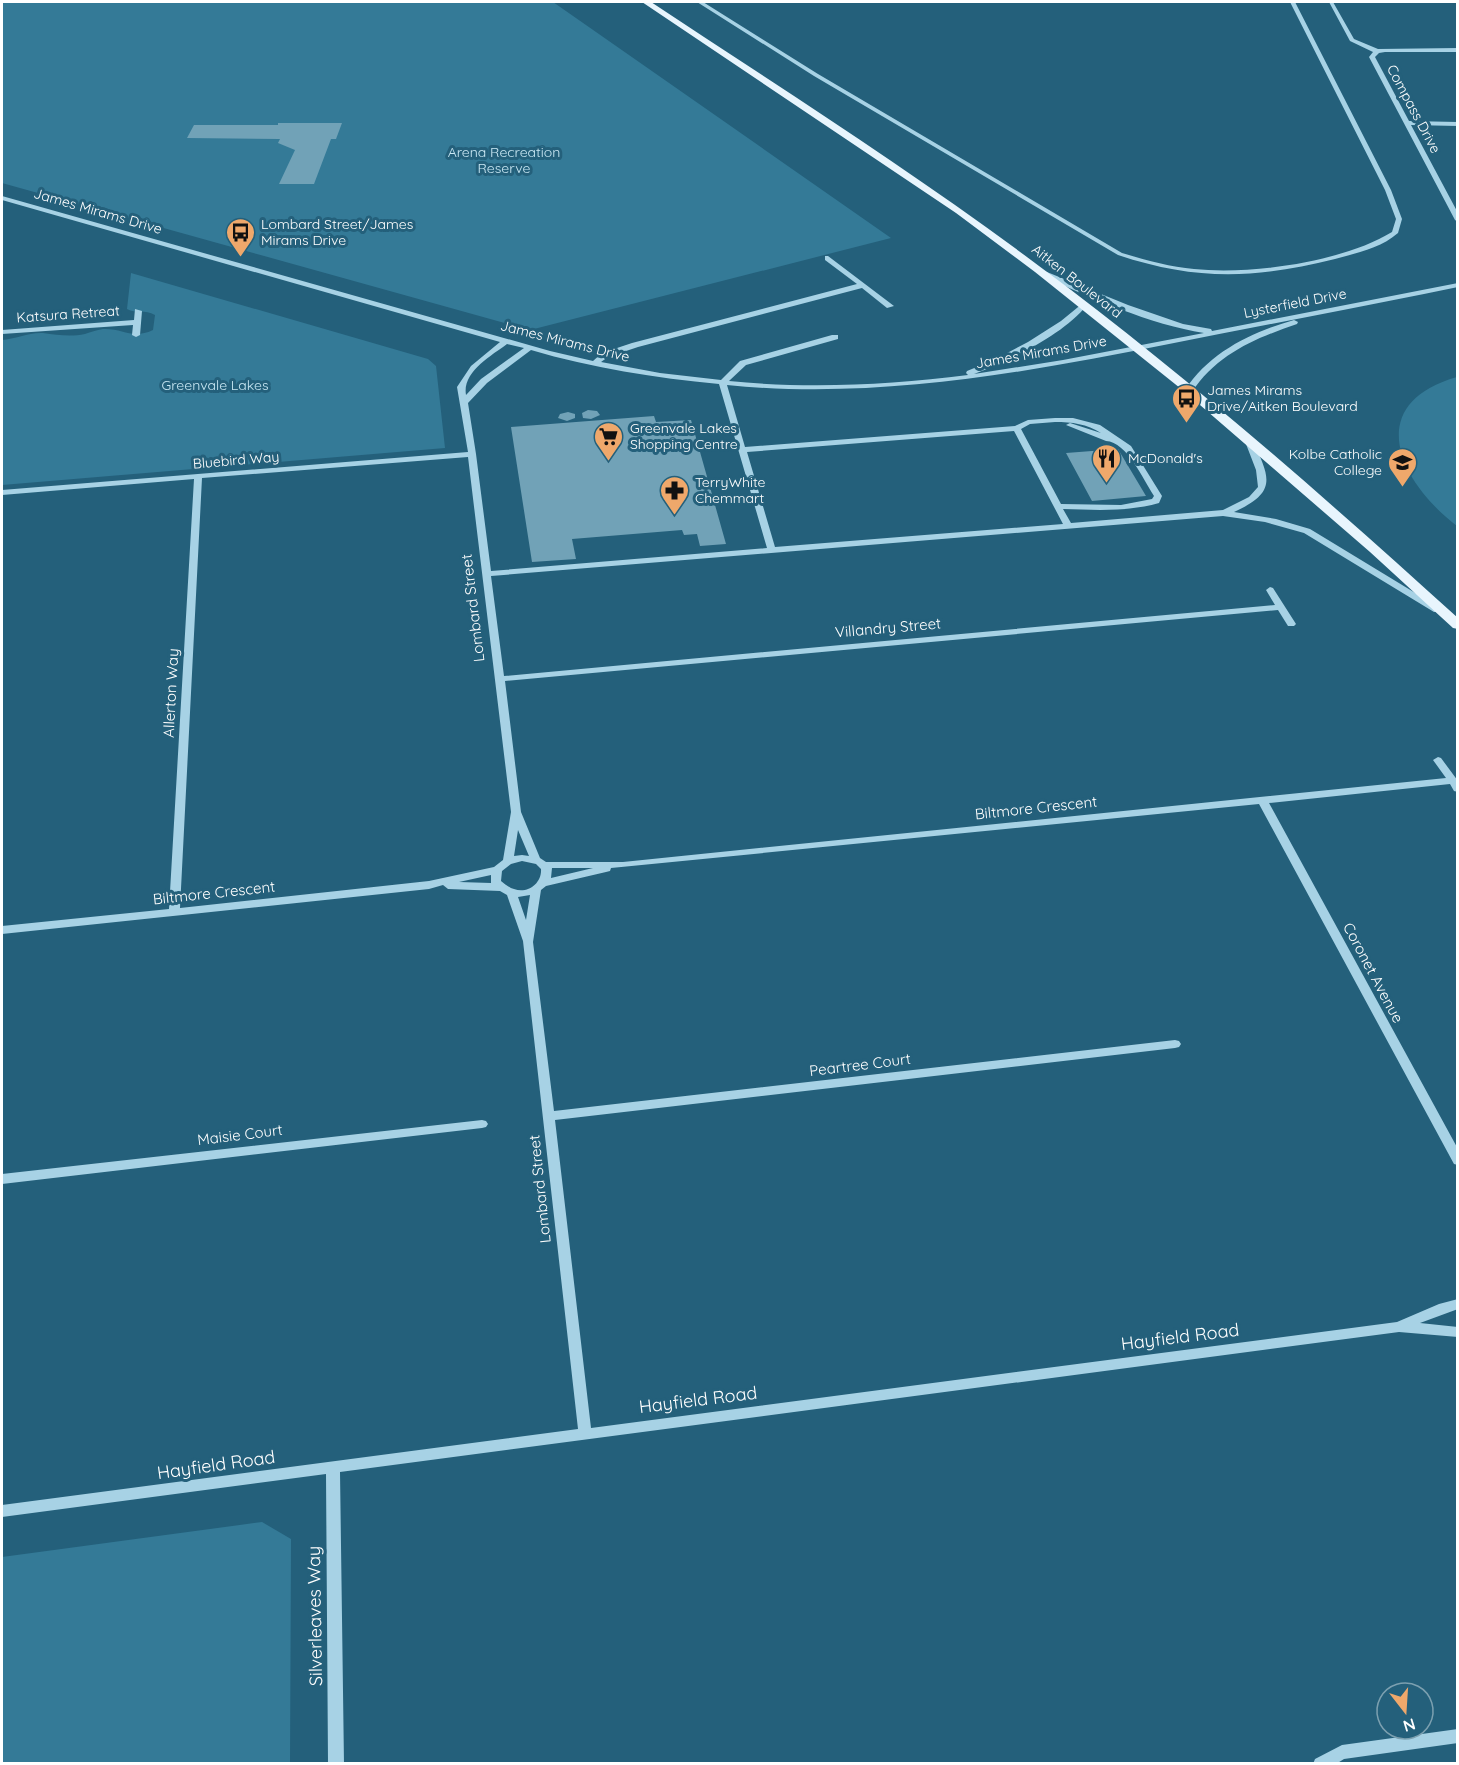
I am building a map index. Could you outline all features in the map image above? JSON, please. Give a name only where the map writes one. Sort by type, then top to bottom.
[{"type":"main road","name":"Aitken Boulevard","points":[[646,2],[942,199],[1039,270],[1189,390],[1374,549],[1458,626]]},
{"type":"street","points":[[700,2],[816,75],[1120,254],[1144,263],[1173,269],[1227,274],[1276,270],[1379,244],[1395,233],[1399,219],[1388,190],[1293,2]]},
{"type":"street","points":[[1331,2],[1352,40],[1377,51]]},
{"type":"street","name":"Compass Drive","points":[[1457,219],[1372,57],[1377,51],[1390,49],[1458,50]]},
{"type":"street","points":[[1408,123],[1458,124]]},
{"type":"street","name":"James Mirams Drive","points":[[2,198],[530,348],[594,364],[670,377],[722,383],[850,387],[944,381],[994,375],[1138,348]]},
{"type":"street","points":[[828,258],[890,306]]},
{"type":"street","points":[[1039,270],[1067,285],[1125,308],[1183,326],[1207,331],[1233,329]]},
{"type":"street","points":[[594,364],[605,355],[635,345],[863,285]]},
{"type":"street","name":"Lysterfield Drive","points":[[1138,348],[1458,285]]},
{"type":"street","points":[[944,381],[997,362],[1067,319],[1083,304]]},
{"type":"street","points":[[1189,390],[1203,370],[1227,353],[1270,330],[1343,308]]},
{"type":"street","name":"Katsura Retreat","points":[[136,335],[138,311]]},
{"type":"street","name":"Katsura Retreat","points":[[2,332],[137,322]]},
{"type":"street","points":[[772,551],[722,383],[742,363],[835,338]]},
{"type":"street","name":"Lombard Street","points":[[506,341],[464,378],[461,387],[472,454],[516,812],[508,861]]},
{"type":"street","points":[[465,401],[484,381],[530,348]]},
{"type":"street","points":[[742,450],[1017,428],[1028,422],[1055,420],[1124,443],[1151,483],[1158,499],[1152,503],[1104,507],[1059,506]]},
{"type":"street","points":[[1017,428],[1068,526]]},
{"type":"street","points":[[1223,513],[1256,499],[1263,490],[1263,475],[1250,444]]},
{"type":"street","name":"Bluebird Way","points":[[2,492],[472,454]]},
{"type":"street","name":"Allerton Way","points":[[174,912],[198,476]]},
{"type":"street","points":[[486,574],[1223,513],[1287,523],[1307,531],[1448,617]]},
{"type":"street","points":[[1270,590],[1291,624]]},
{"type":"street","name":"Villandry Street","points":[[499,679],[1280,607]]},
{"type":"street","name":"Biltmore Crescent","points":[[540,862],[623,865],[1262,800],[1455,785],[1438,760]]},
{"type":"street","name":"Coronet Avenue","points":[[1262,800],[1458,1161]]},
{"type":"street","name":"Lombard Street","points":[[516,812],[540,862]]},
{"type":"street","points":[[522,858],[540,862],[549,874],[540,887],[519,894],[511,892],[500,887],[496,882],[497,870],[508,861],[522,858]]},
{"type":"street","name":"Biltmore Crescent","points":[[540,887],[623,865]]},
{"type":"street","name":"Biltmore Crescent","points":[[2,930],[429,885],[497,870]]},
{"type":"street","name":"Biltmore Crescent","points":[[429,885],[500,887]]},
{"type":"street","name":"Lombard Street","points":[[528,942],[540,887]]},
{"type":"street","name":"Lombard Street","points":[[511,892],[528,942],[585,1433]]},
{"type":"street","name":"Peartree Court","points":[[549,1116],[1175,1044]]},
{"type":"street","name":"Maisie Court","points":[[2,1179],[482,1124]]},
{"type":"street","name":"Hayfield Road","points":[[1399,1327],[1458,1304]]},
{"type":"street","name":"Hayfield Road","points":[[2,1511],[1399,1327],[1458,1332]]},
{"type":"street","name":"Silverleaves Way","points":[[333,1467],[336,1764]]},
{"type":"street","points":[[1320,1764],[1342,1752],[1458,1736]]},
{"type":"green space","name":"Arena Recreation Reserve","points":[[2,2],[553,2],[891,238],[530,330],[2,183]]},
{"type":"green space","name":"Greenvale Lakes","points":[[131,273],[428,359],[436,366],[445,448],[2,485],[2,340],[38,333],[74,335],[110,329],[139,334],[153,330],[155,315],[127,309]]},
{"type":"green space","points":[[1458,377],[1457,526],[1436,508],[1419,488],[1406,467],[1400,445],[1400,424],[1409,405],[1427,389]]},
{"type":"green space","points":[[262,1522],[291,1539],[290,1763],[2,1763],[2,1557]]},
{"type":"building","points":[[278,123],[342,123],[336,139],[331,139],[314,184],[279,184],[295,150],[278,143],[280,139],[187,138],[194,125],[278,125]]},
{"type":"building","points":[[588,410],[597,411],[600,415],[591,419],[583,418],[582,413]]},
{"type":"building","points":[[568,412],[575,414],[575,418],[567,421],[558,418],[560,414]]},
{"type":"building","name":"Greenvale Lakes Shopping Centre","points":[[654,416],[656,422],[691,420],[726,544],[700,546],[697,534],[684,535],[682,530],[572,539],[576,559],[532,562],[511,427]]},
{"type":"building","points":[[1118,449],[1146,496],[1092,501],[1066,453]]},
{"type":"place","name":"Lombard Street/James Mirams Drive","points":[[240,258]]},
{"type":"place","name":"James Mirams Drive/Aitken Boulevard","points":[[1186,424]]},
{"type":"place","name":"Greenvale Lakes Shopping Centre","points":[[609,462]]},
{"type":"place","name":"McDonald's","points":[[1107,484]]},
{"type":"place","name":"Kolbe Catholic College","points":[[1403,488]]},
{"type":"place","name":"TerryWhite Chemmart","points":[[674,516]]}]
